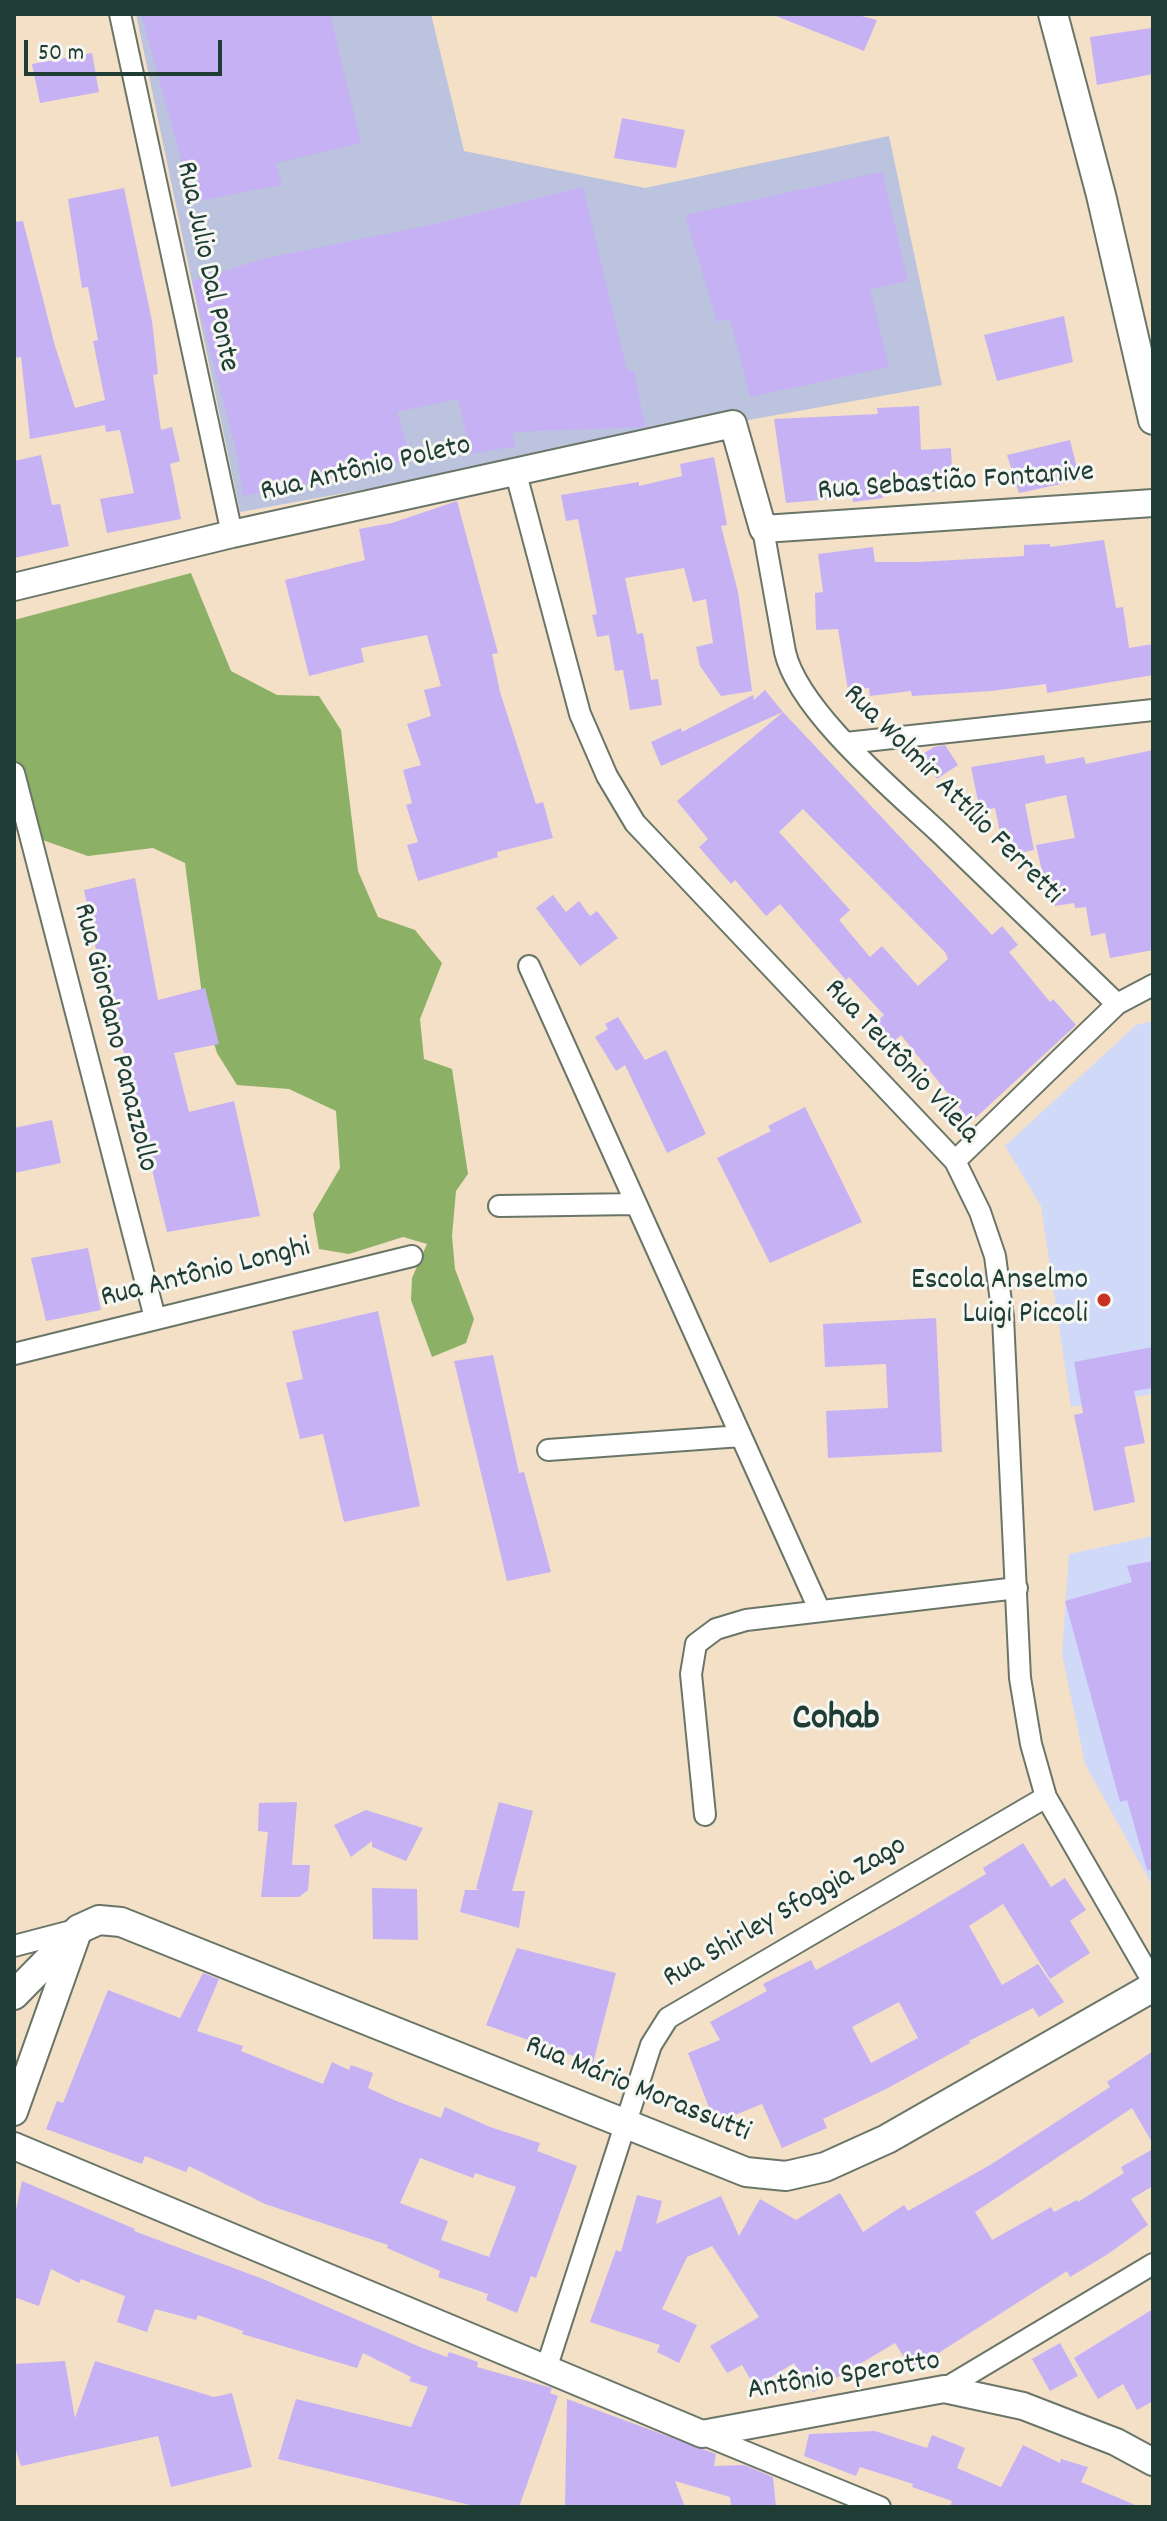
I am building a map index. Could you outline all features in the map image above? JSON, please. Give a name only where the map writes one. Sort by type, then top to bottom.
[{"type":"main road","points":[[1053,14],[1101,195],[1153,420]]},
{"type":"main road","name":"Rua Mário Morassutti","points":[[79,1929],[99,1920],[121,1922],[746,2172],[786,2176],[825,2167],[887,2139],[1153,1984]]},
{"type":"main road","points":[[14,1995],[79,1929]]},
{"type":"street","name":"Rua Julio Dal Ponte","points":[[120,14],[232,534]]},
{"type":"street","name":"Rua Antônio Poleto","points":[[14,587],[232,534],[733,424]]},
{"type":"street","name":"Rua Wolmir Attílio Ferretti","points":[[733,424],[763,529],[789,668],[846,743],[1117,1004]]},
{"type":"street","name":"Rua Teutônio Vilela","points":[[515,470],[580,714],[607,776],[635,823],[955,1161],[980,1212],[995,1256],[1003,1317],[1020,1678],[1031,1744],[1046,1797],[1153,1984]]},
{"type":"street","name":"Rua Sebastião Fontanive","points":[[763,529],[1153,503]]},
{"type":"street","points":[[846,743],[1153,710]]},
{"type":"street","name":"Rua Giordano Panazzollo","points":[[14,773],[155,1318]]},
{"type":"street","points":[[529,966],[819,1609]]},
{"type":"street","points":[[955,1161],[1117,1004],[1153,985]]},
{"type":"street","points":[[499,1206],[636,1204]]},
{"type":"street","name":"Rua Antônio Longhi","points":[[14,1354],[412,1256]]},
{"type":"street","points":[[548,1450],[741,1436]]},
{"type":"street","points":[[705,1815],[691,1674],[696,1644],[716,1629],[746,1620],[819,1609],[1017,1588]]},
{"type":"street","name":"Rua Shirley Sfoggia Zago","points":[[547,2366],[651,2045],[668,2018],[1046,1797]]},
{"type":"street","points":[[14,1946],[79,1929]]},
{"type":"street","points":[[14,2112],[79,1929]]},
{"type":"street","points":[[14,2146],[880,2507]]},
{"type":"street","points":[[944,2389],[1153,2264]]},
{"type":"street","name":"Antônio Sperotto","points":[[702,2434],[944,2389],[1023,2406],[1116,2442],[1153,2462]]},
{"type":"shaded area","points":[[136,14],[431,14],[464,151],[645,188],[889,136],[942,385],[240,512]]},
{"type":"shaded area","name":"Escola Anselmo Luigi Piccoli","points":[[1153,1021],[1153,1394],[1071,1407],[1041,1206],[1005,1146],[1136,1025]]},
{"type":"shaded area","points":[[1153,1536],[1153,1887],[1085,1764],[1062,1654],[1069,1554]]},
{"type":"green space","points":[[191,573],[231,671],[277,695],[319,696],[341,730],[358,871],[378,917],[415,930],[442,963],[420,1019],[424,1059],[452,1069],[468,1174],[456,1191],[452,1236],[455,1269],[474,1319],[466,1343],[432,1357],[411,1300],[412,1278],[427,1244],[403,1237],[349,1254],[319,1249],[313,1214],[340,1168],[336,1111],[289,1089],[237,1085],[217,1053],[204,1011],[185,863],[153,848],[88,856],[14,830],[14,620]]},
{"type":"building","points":[[141,14],[330,14],[361,143],[276,163],[282,185],[193,202]]},
{"type":"building","points":[[771,14],[854,14],[877,20],[864,51]]},
{"type":"building","points":[[1151,28],[1153,74],[1097,85],[1090,37]]},
{"type":"building","points":[[92,53],[99,92],[40,103],[32,64]]},
{"type":"building","points":[[622,118],[685,130],[676,168],[614,158]]},
{"type":"building","points":[[882,172],[908,281],[870,289],[889,367],[750,397],[730,319],[717,322],[685,215]]},
{"type":"building","points":[[583,187],[627,371],[634,370],[645,427],[512,432],[516,446],[471,454],[458,399],[397,412],[411,459],[343,477],[243,496],[237,454],[192,281],[263,259],[434,224]]},
{"type":"building","points":[[124,188],[152,321],[158,374],[153,375],[161,430],[172,427],[180,461],[170,464],[181,519],[107,533],[100,499],[134,493],[120,430],[106,432],[105,425],[30,439],[21,357],[14,358],[14,222],[23,221],[55,346],[75,408],[105,400],[93,341],[98,340],[88,287],[82,288],[68,199]]},
{"type":"building","points":[[1064,316],[1073,362],[997,381],[984,335]]},
{"type":"building","points":[[919,406],[921,450],[951,448],[953,491],[882,493],[883,498],[853,502],[852,497],[786,503],[774,419],[878,414],[877,408]]},
{"type":"building","points":[[1070,440],[1080,480],[1019,493],[1007,455]]},
{"type":"building","points":[[41,455],[52,505],[60,504],[69,546],[14,558],[14,461]]},
{"type":"building","points":[[714,457],[727,525],[721,526],[738,592],[752,691],[721,696],[700,666],[696,647],[713,643],[706,599],[693,602],[684,568],[625,578],[637,634],[643,633],[651,680],[658,679],[662,705],[630,710],[623,670],[615,671],[609,635],[597,637],[592,615],[597,614],[578,519],[566,521],[561,495],[639,482],[639,486],[682,476],[680,464]]},
{"type":"building","points":[[457,501],[498,653],[492,654],[500,692],[536,804],[543,802],[553,838],[497,852],[498,857],[418,881],[407,845],[418,842],[406,805],[412,803],[403,770],[421,765],[407,724],[431,716],[424,690],[441,686],[427,635],[361,648],[364,662],[309,676],[285,580],[365,560],[359,529],[392,523]]},
{"type":"building","points":[[1104,540],[1116,608],[1123,607],[1129,648],[1153,644],[1153,675],[1047,693],[1046,684],[991,691],[912,696],[911,691],[870,696],[869,688],[848,690],[838,629],[816,630],[815,593],[823,592],[818,554],[873,547],[875,562],[919,562],[1024,556],[1024,545],[1050,544],[1050,547]]},
{"type":"building","points":[[765,690],[783,712],[661,766],[651,742],[681,728],[682,732],[753,695],[754,700]]},
{"type":"building","points":[[783,712],[992,935],[1002,926],[1018,945],[1009,952],[1050,1002],[1053,999],[1076,1025],[971,1122],[901,1035],[886,1049],[868,1029],[884,1015],[849,977],[846,980],[780,904],[766,916],[735,880],[731,884],[699,847],[708,839],[677,801]],"holes":[[[803,809],[945,952],[948,959],[918,986],[882,946],[870,957],[839,920],[850,910],[779,832]]]},
{"type":"building","points":[[945,745],[958,765],[937,779],[921,755]]},
{"type":"building","points":[[1153,750],[1153,950],[1110,958],[1105,933],[1091,936],[1086,907],[1075,908],[1074,903],[1055,906],[1051,878],[1044,880],[1036,845],[1075,838],[1066,795],[1025,804],[1034,850],[1005,856],[995,808],[980,811],[971,767],[1044,755],[1046,764],[1084,757],[1086,764]]},
{"type":"building","points":[[135,878],[158,1000],[205,988],[219,1044],[174,1053],[189,1112],[234,1101],[260,1216],[167,1232],[112,1003],[107,1004],[84,890]]},
{"type":"building","points":[[553,895],[566,912],[579,901],[590,916],[597,911],[618,938],[580,966],[536,908]]},
{"type":"building","points":[[618,1017],[645,1060],[666,1050],[706,1134],[667,1153],[625,1065],[616,1071],[595,1037],[608,1029],[605,1024]]},
{"type":"building","points":[[805,1107],[862,1222],[770,1263],[717,1158],[771,1131],[768,1126]]},
{"type":"building","points":[[52,1120],[61,1163],[14,1173],[14,1128]]},
{"type":"building","points":[[88,1248],[101,1310],[46,1321],[31,1258]]},
{"type":"building","points":[[378,1311],[420,1506],[344,1522],[323,1434],[300,1439],[286,1383],[303,1379],[292,1331]]},
{"type":"building","points":[[936,1318],[942,1452],[828,1458],[826,1411],[888,1408],[886,1364],[825,1367],[823,1324]]},
{"type":"building","points":[[1153,1347],[1153,1388],[1134,1391],[1145,1443],[1124,1447],[1135,1502],[1094,1511],[1074,1415],[1083,1413],[1074,1362]]},
{"type":"building","points":[[493,1355],[519,1473],[524,1472],[551,1572],[507,1581],[454,1361]]},
{"type":"building","points":[[1153,1561],[1153,1870],[1147,1870],[1127,1800],[1120,1802],[1065,1601],[1132,1582],[1127,1566]]},
{"type":"building","points":[[297,1802],[292,1865],[310,1865],[308,1890],[299,1897],[261,1897],[268,1832],[258,1831],[259,1803]]},
{"type":"building","points":[[499,1802],[533,1811],[512,1891],[525,1891],[519,1928],[460,1912],[465,1890],[480,1890],[476,1889]]},
{"type":"building","points":[[366,1810],[423,1828],[406,1861],[372,1847],[372,1841],[351,1857],[334,1825]]},
{"type":"building","points":[[1023,1843],[1051,1887],[1065,1878],[1086,1910],[1070,1921],[1090,1953],[1050,1979],[1003,1904],[969,1926],[1002,1985],[1038,1964],[1064,2002],[1039,2017],[1033,2008],[969,2041],[888,2088],[823,2119],[827,2128],[782,2148],[762,2104],[715,2123],[688,2053],[720,2040],[710,2022],[767,1991],[763,1984],[811,1960],[816,1970],[904,1923],[986,1874],[983,1868]],"holes":[[[899,2002],[918,2038],[871,2063],[852,2027]]]},
{"type":"building","points":[[372,1888],[417,1889],[418,1940],[373,1939]]},
{"type":"building","points":[[517,1948],[616,1973],[593,2063],[486,2025]]},
{"type":"building","points":[[203,1973],[219,1979],[197,2031],[243,2046],[241,2051],[323,2084],[332,2062],[349,2070],[351,2065],[373,2073],[368,2088],[394,2100],[441,2118],[445,2107],[490,2127],[540,2143],[537,2151],[577,2166],[536,2278],[531,2276],[517,2313],[486,2300],[488,2294],[438,2277],[440,2271],[387,2248],[388,2245],[265,2204],[189,2166],[186,2172],[145,2156],[142,2164],[46,2129],[57,2101],[63,2103],[108,1990],[180,2018]],"holes":[[[420,2158],[473,2178],[475,2173],[516,2187],[489,2257],[441,2240],[448,2221],[400,2203]]]},
{"type":"building","points":[[1153,2051],[1153,2144],[1132,2108],[975,2212],[992,2240],[1051,2207],[1054,2212],[1078,2202],[1124,2173],[1121,2167],[1153,2149],[1153,2186],[1131,2199],[1148,2225],[1108,2254],[1070,2277],[1067,2271],[912,2370],[895,2343],[813,2392],[794,2363],[755,2387],[742,2365],[727,2373],[710,2346],[759,2317],[712,2246],[687,2257],[662,2309],[697,2325],[679,2363],[657,2352],[660,2345],[590,2322],[616,2250],[621,2252],[637,2195],[662,2201],[656,2224],[721,2196],[739,2236],[760,2199],[796,2220],[840,2193],[863,2232],[904,2205],[908,2211],[990,2165],[1110,2087],[1107,2082]]},
{"type":"building","points":[[22,2181],[134,2231],[263,2279],[420,2347],[447,2357],[449,2352],[478,2362],[477,2367],[552,2388],[550,2393],[558,2396],[519,2507],[478,2507],[278,2459],[296,2399],[411,2427],[428,2387],[409,2381],[411,2377],[363,2353],[357,2368],[242,2334],[243,2331],[198,2315],[196,2320],[155,2309],[147,2332],[117,2322],[125,2296],[81,2279],[79,2283],[51,2269],[39,2306],[14,2297],[14,2219]]},
{"type":"building","points":[[1153,2309],[1153,2401],[1137,2410],[1123,2384],[1098,2399],[1074,2358]]},
{"type":"building","points":[[1060,2343],[1078,2376],[1050,2391],[1032,2359]]},
{"type":"building","points":[[65,2361],[75,2418],[95,2361],[214,2397],[232,2393],[252,2467],[171,2487],[158,2436],[21,2466],[14,2444],[14,2364]]},
{"type":"building","points":[[567,2399],[716,2454],[714,2466],[744,2465],[773,2477],[776,2507],[731,2507],[730,2497],[675,2481],[685,2507],[565,2507]]},
{"type":"building","points":[[875,2431],[927,2448],[932,2435],[965,2448],[957,2468],[1001,2487],[1023,2445],[1060,2463],[1061,2459],[1088,2467],[1081,2482],[1140,2507],[950,2507],[952,2501],[912,2487],[913,2484],[860,2467],[856,2476],[804,2456],[809,2434]]},
{"type":"place","name":"Escola Anselmo Luigi Piccoli","points":[[1104,1300]]},
{"type":"district","name":"Cohab","points":[[836,1722]]}]
